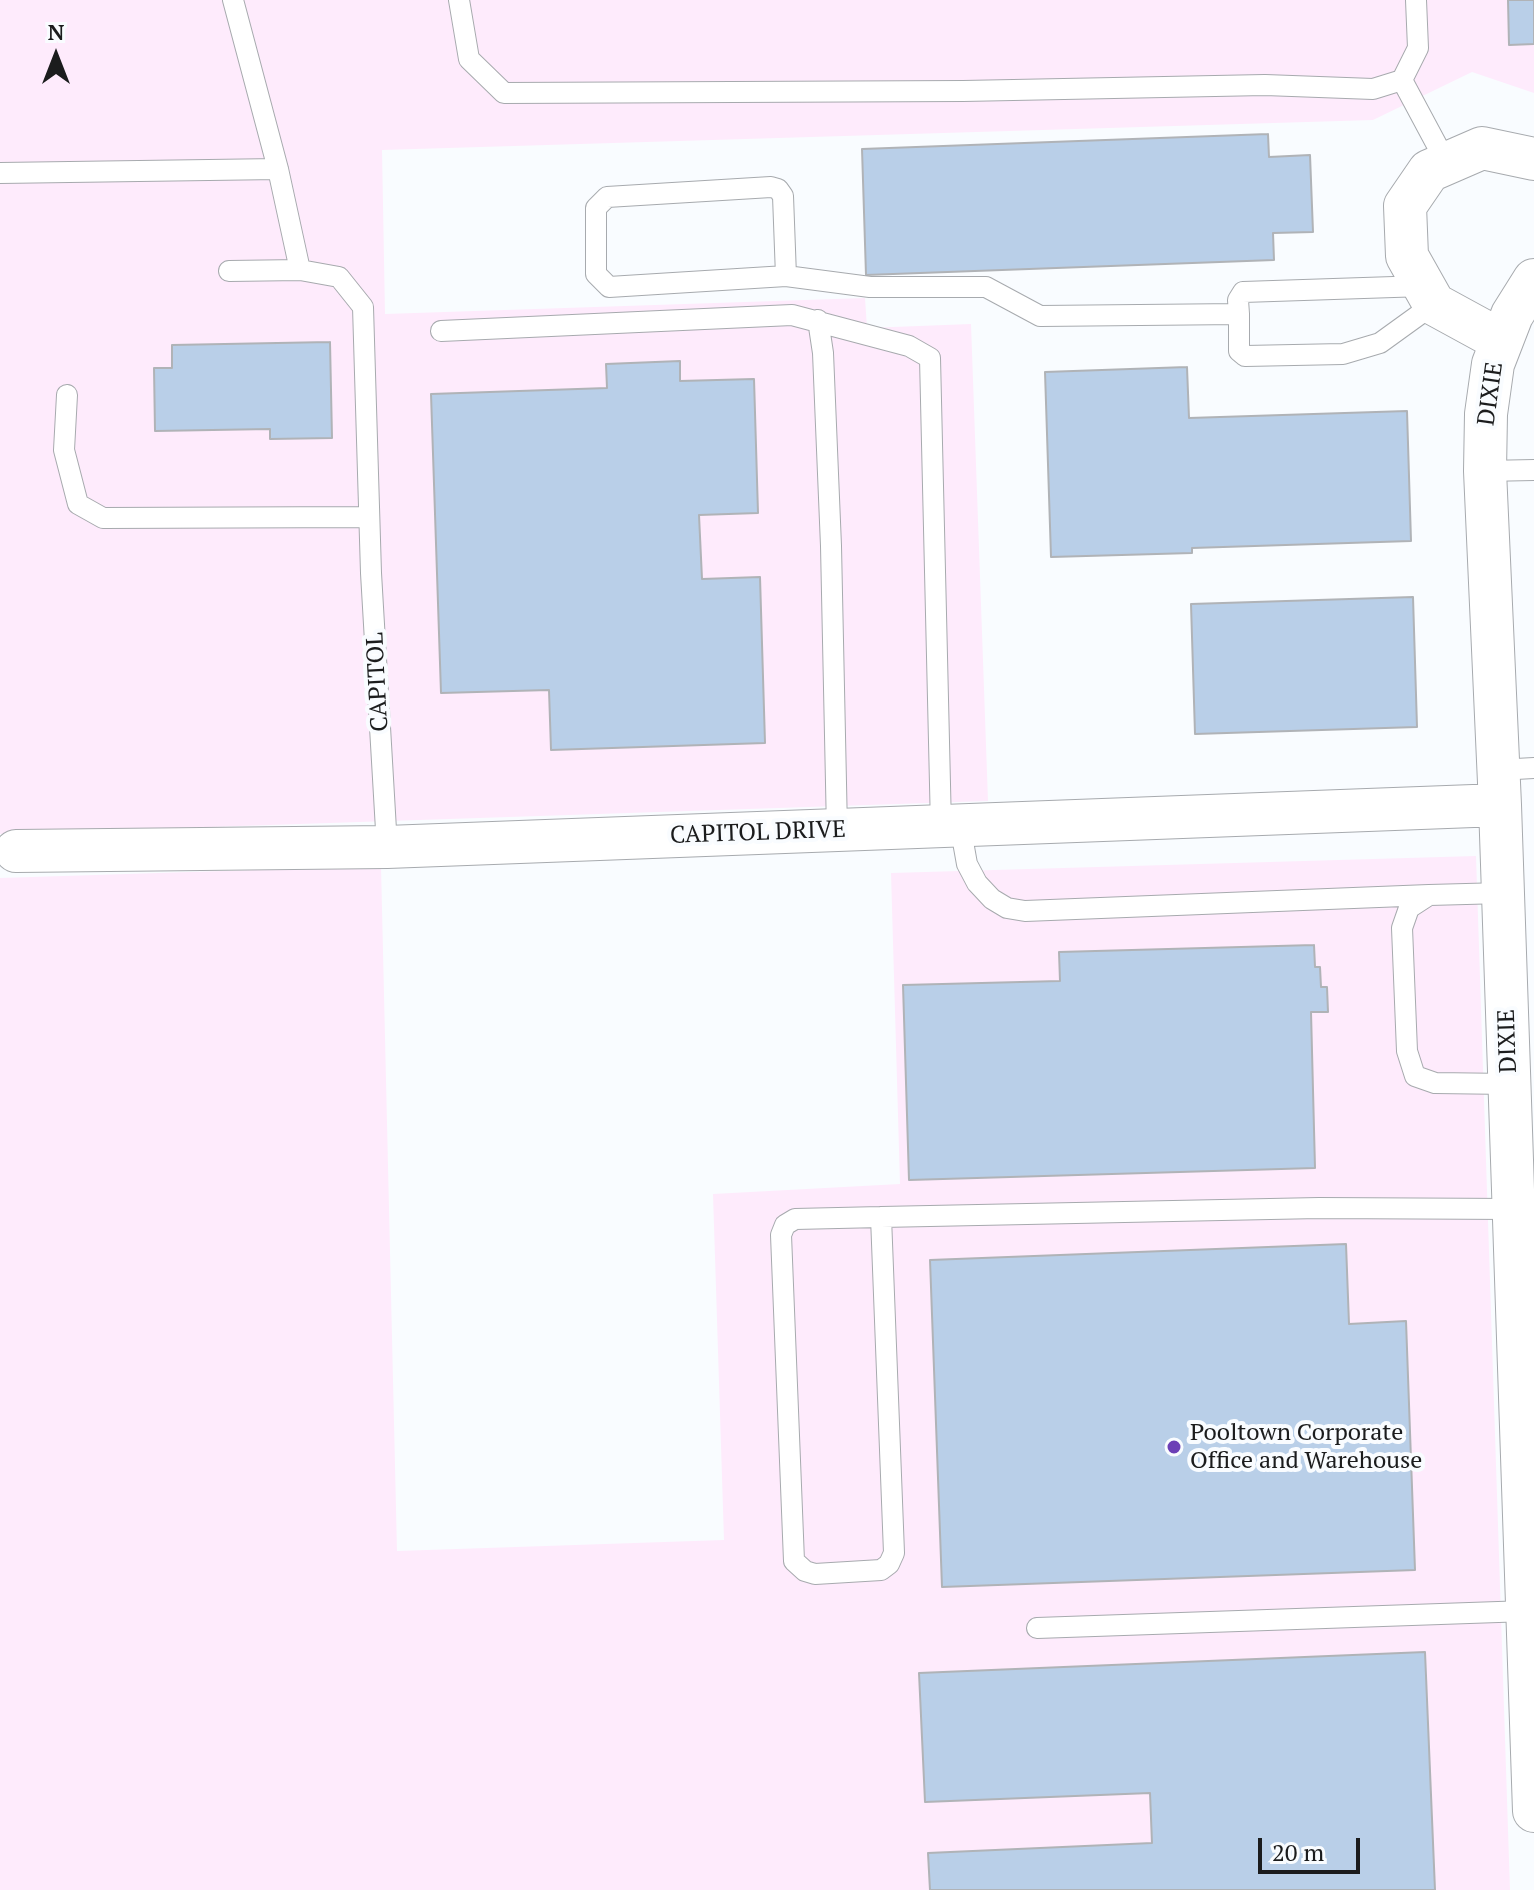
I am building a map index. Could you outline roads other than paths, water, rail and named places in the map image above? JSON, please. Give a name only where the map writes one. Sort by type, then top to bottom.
[{"type":"street","points":[[1500,340],[1429,295],[1407,256],[1405,206],[1429,171],[1482,148],[1534,159]]},
{"type":"street","name":"DIXIE","points":[[1534,280],[1512,315],[1493,364],[1486,414],[1485,471],[1511,781],[1503,893],[1509,1084],[1523,1166],[1513,1209],[1526,1328],[1534,1811]]},
{"type":"street","name":"CAPITOL DRIVE","points":[[8,851],[387,847],[951,826],[1511,781]]},
{"type":"lane","points":[[233,0],[278,169],[300,270]]},
{"type":"lane","points":[[459,0],[469,59],[504,93],[947,91],[1265,85],[1373,89],[1402,80],[1418,48],[1416,0]]},
{"type":"lane","points":[[1402,80],[1447,164]]},
{"type":"lane","points":[[0,173],[278,169]]},
{"type":"lane","points":[[786,276],[783,196],[778,189],[607,197],[596,208],[596,274],[609,287],[786,276],[870,287],[986,287],[1040,316],[1239,314]]},
{"type":"lane","name":"CAPITOL","points":[[229,271],[300,270],[339,277],[363,307],[369,517],[387,847]]},
{"type":"lane","points":[[1243,292],[1429,295],[1380,343],[1343,354],[1245,356],[1239,351],[1238,300],[1243,292]]},
{"type":"lane","points":[[441,331],[792,315],[909,346],[930,358],[951,826],[977,883],[992,899],[1007,908],[1025,911],[1503,893]]},
{"type":"lane","points":[[818,320],[823,353],[831,546],[837,830]]},
{"type":"lane","points":[[67,395],[64,450],[78,504],[103,518],[369,517]]},
{"type":"lane","points":[[1485,471],[1534,470]]},
{"type":"lane","points":[[1429,895],[1409,908],[1402,928],[1407,1051],[1415,1076],[1435,1083],[1509,1084]]},
{"type":"lane","points":[[881,1217],[894,1553],[889,1564],[881,1570],[815,1574],[805,1571],[794,1561],[781,1235],[785,1225],[795,1219],[881,1217],[1319,1208],[1513,1209]]},
{"type":"lane","points":[[1037,1628],[1529,1591]]},
{"type":"place","name":"Pooltown Corporate Office and Warehouse","points":[[1174,1447]]}]
